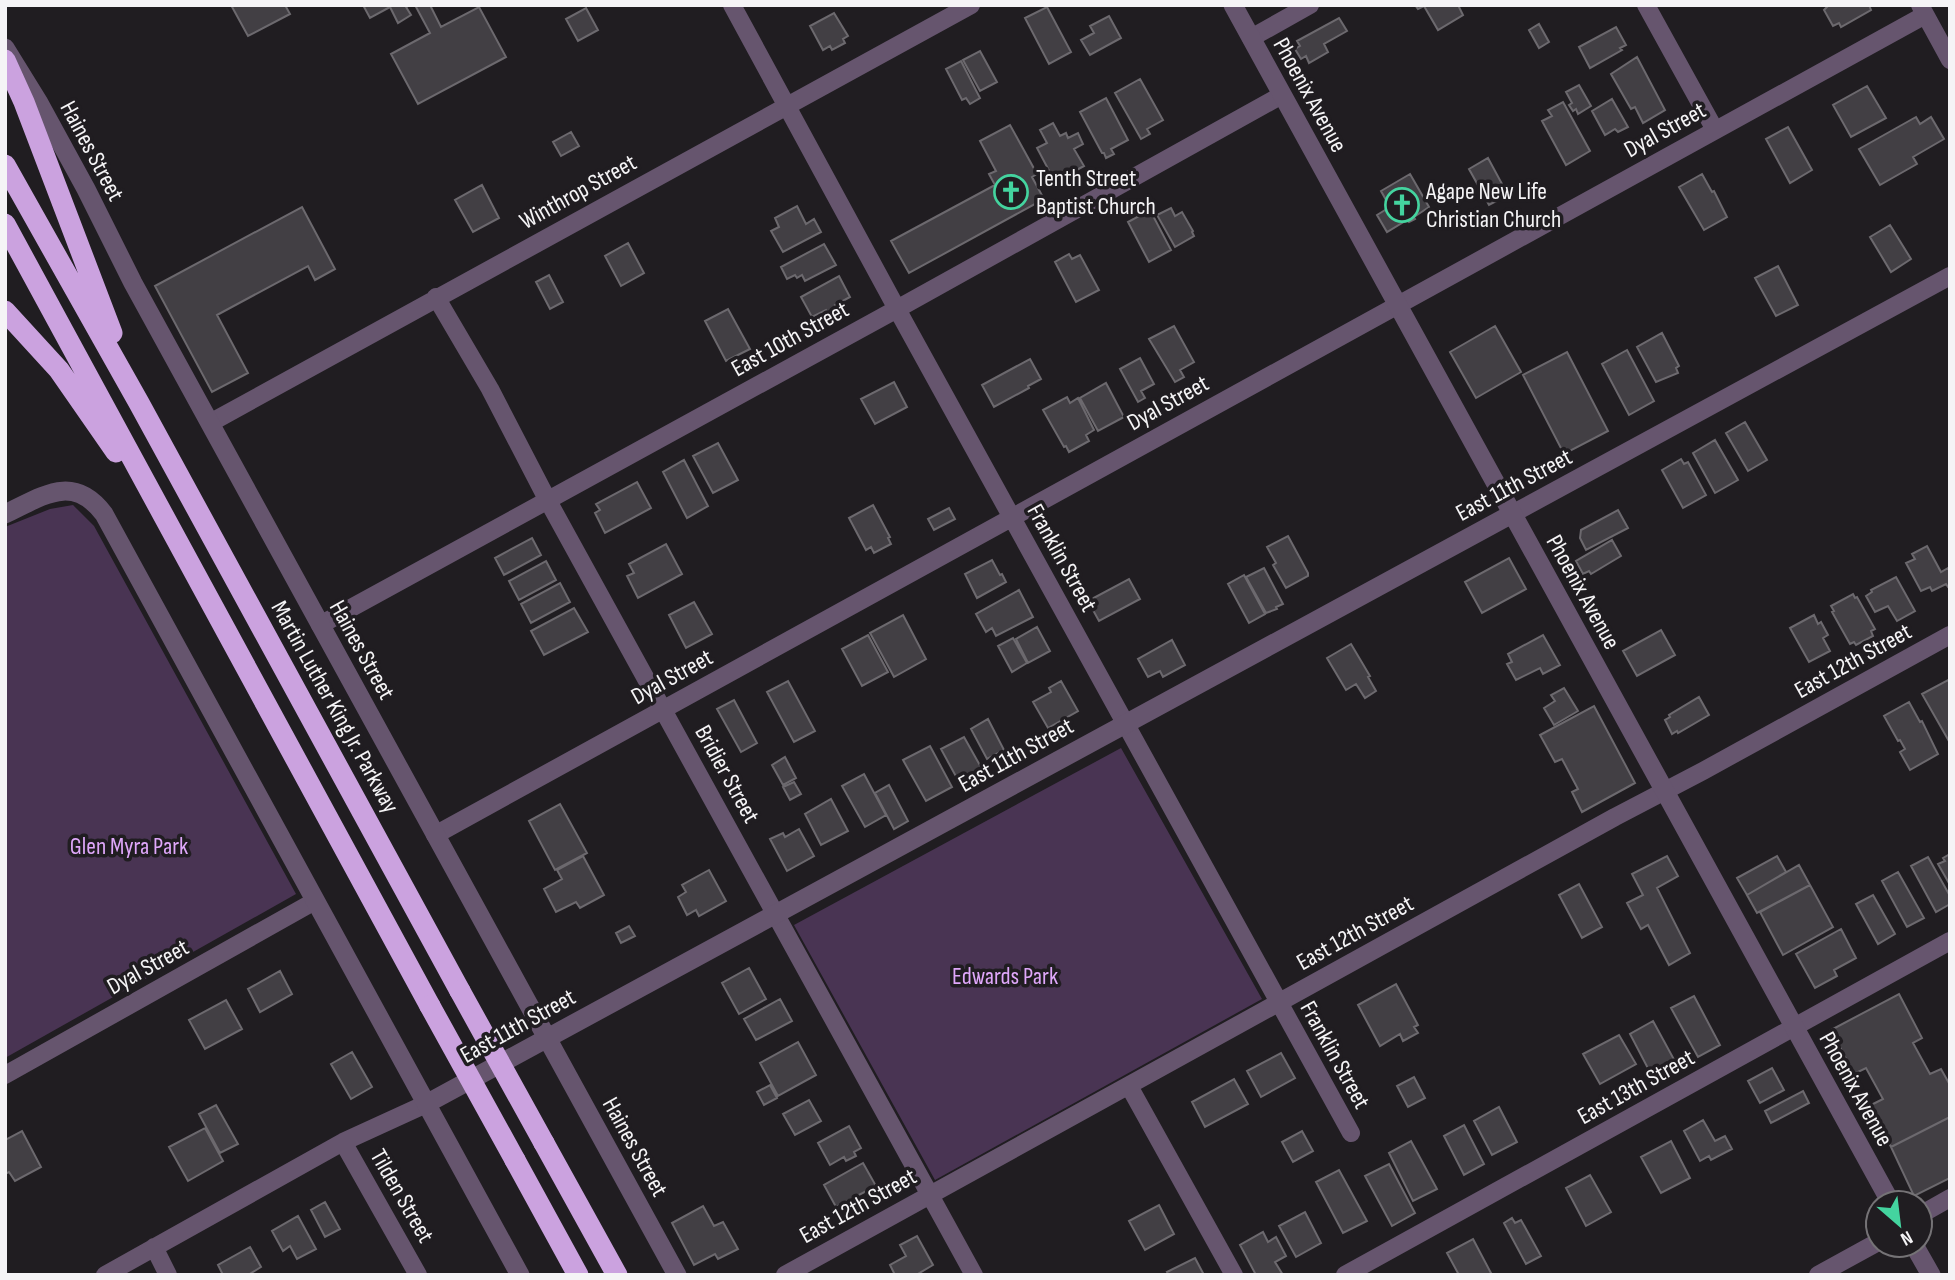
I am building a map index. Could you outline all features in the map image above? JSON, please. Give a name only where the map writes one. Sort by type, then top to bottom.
[{"type":"highway","points":[[5,60],[24,102],[139,403]]},
{"type":"highway","name":"Martin Luther King Jr. Parkway","points":[[5,165],[139,403],[617,1275]]},
{"type":"highway","points":[[5,224],[578,1275]]},
{"type":"highway","points":[[5,311],[59,370],[178,542]]},
{"type":"street","name":"Franklin Street","points":[[732,5],[1351,1133]]},
{"type":"street","name":"Winthrop Street","points":[[210,423],[971,5]]},
{"type":"street","name":"Phoenix Avenue","points":[[1233,5],[1883,1189]]},
{"type":"street","points":[[1251,38],[1310,5]]},
{"type":"street","points":[[1646,5],[1715,130]]},
{"type":"street","points":[[1923,10],[1950,60]]},
{"type":"street","name":"Dyal Street","points":[[435,835],[1715,130],[1923,10]]},
{"type":"street","name":"Haines Street","points":[[5,48],[39,103],[120,258],[677,1275]]},
{"type":"street","name":"East 10th Street","points":[[320,625],[1282,95]]},
{"type":"street","name":"East 11th Street","points":[[104,1275],[343,1142],[426,1104],[1950,276]]},
{"type":"street","name":"Bridier Street","points":[[436,297],[490,389],[547,499],[974,1275]]},
{"type":"street","points":[[5,514],[57,491],[68,490],[83,494],[104,514],[520,1275]]},
{"type":"street","name":"East 12th Street","points":[[785,1275],[1950,635]]},
{"type":"street","name":"Dyal Street","points":[[5,1075],[315,901]]},
{"type":"street","name":"East 13th Street","points":[[1345,1275],[1950,941]]},
{"type":"street","points":[[1129,1086],[1234,1275]]},
{"type":"street","name":"Tilden Street","points":[[343,1142],[418,1275]]},
{"type":"street","points":[[1934,1207],[1950,1198]]},
{"type":"street","points":[[154,1247],[169,1275]]},
{"type":"street","points":[[1818,1275],[1864,1250]]},
{"type":"street","points":[[1922,1259],[1931,1275]]},
{"type":"green space","name":"Glen Myra Park","points":[[73,505],[94,526],[296,894],[5,1058],[5,527],[50,509]]},
{"type":"green space","name":"Edwards Park","points":[[1121,748],[1262,999],[935,1180],[794,925]]},
{"type":"building","points":[[231,5],[285,5],[290,14],[248,36]]},
{"type":"building","points":[[363,5],[410,5],[406,7],[411,15],[398,23],[390,7],[370,18]]},
{"type":"building","points":[[415,5],[430,5],[441,27],[479,7],[506,57],[418,104],[391,54],[430,33]]},
{"type":"building","points":[[1415,5],[1458,5],[1463,15],[1438,30],[1424,6],[1418,9]]},
{"type":"building","points":[[1829,5],[1869,5],[1871,10],[1841,27],[1839,23],[1833,26],[1824,10]]},
{"type":"building","points":[[1047,7],[1071,52],[1049,64],[1025,18]]},
{"type":"building","points":[[586,8],[598,30],[578,41],[566,19]]},
{"type":"building","points":[[834,13],[848,36],[843,39],[845,43],[832,50],[830,46],[823,50],[810,26]]},
{"type":"building","points":[[1109,16],[1121,38],[1090,55],[1081,40],[1094,33],[1090,26]]},
{"type":"building","points":[[1339,18],[1347,31],[1324,44],[1328,52],[1309,63],[1306,56],[1301,59],[1295,49],[1300,46],[1297,41]]},
{"type":"building","points":[[1539,24],[1549,42],[1539,48],[1529,30]]},
{"type":"building","points":[[1616,27],[1626,45],[1590,68],[1579,47]]},
{"type":"building","points":[[980,51],[997,82],[980,91],[963,60]]},
{"type":"building","points":[[1637,57],[1665,110],[1643,123],[1635,107],[1631,109],[1611,74]]},
{"type":"building","points":[[961,61],[980,98],[970,104],[966,98],[962,100],[946,69]]},
{"type":"building","points":[[1140,79],[1163,120],[1147,129],[1150,134],[1141,139],[1115,93]]},
{"type":"building","points":[[1579,85],[1591,106],[1578,114],[1576,109],[1573,111],[1569,105],[1572,103],[1566,92]]},
{"type":"building","points":[[1867,86],[1886,118],[1851,137],[1833,105]]},
{"type":"building","points":[[1106,98],[1128,140],[1111,149],[1114,154],[1106,158],[1080,112]]},
{"type":"building","points":[[1612,99],[1628,127],[1618,132],[1615,129],[1605,135],[1592,111]]},
{"type":"building","points":[[1563,102],[1590,151],[1566,165],[1542,121],[1552,116],[1548,110]]},
{"type":"building","points":[[1916,117],[1920,124],[1931,117],[1944,139],[1913,157],[1917,164],[1880,185],[1859,149]]},
{"type":"building","points":[[1053,123],[1060,136],[1066,133],[1068,138],[1078,133],[1083,144],[1074,149],[1084,166],[1055,182],[1037,148],[1047,143],[1040,130]]},
{"type":"building","name":"Tenth Street Baptist Church","points":[[1010,125],[1037,174],[1032,177],[1044,199],[909,273],[891,241],[995,185],[989,174],[996,171],[980,141]]},
{"type":"building","points":[[1788,127],[1812,170],[1790,183],[1766,139]]},
{"type":"building","points":[[571,132],[579,146],[561,156],[553,142]]},
{"type":"building","points":[[1488,158],[1508,195],[1489,205],[1469,169]]},
{"type":"building","points":[[1410,174],[1429,207],[1414,217],[1415,219],[1409,222],[1407,220],[1387,232],[1377,215],[1390,207],[1381,191]]},
{"type":"building","points":[[1702,174],[1727,217],[1704,230],[1679,187]]},
{"type":"building","points":[[482,185],[499,218],[473,232],[455,200]]},
{"type":"building","points":[[797,206],[806,224],[814,219],[821,232],[783,252],[771,231],[779,227],[775,218]]},
{"type":"building","points":[[302,207],[335,269],[315,280],[308,266],[217,315],[248,373],[212,392],[155,286]]},
{"type":"building","points":[[1171,208],[1175,216],[1182,212],[1194,236],[1175,247],[1157,215]]},
{"type":"building","points":[[1150,210],[1171,250],[1149,262],[1128,222]]},
{"type":"building","points":[[1890,225],[1911,259],[1891,272],[1870,237]]},
{"type":"building","points":[[628,243],[644,273],[621,286],[605,256]]},
{"type":"building","points":[[824,244],[836,265],[805,281],[802,275],[787,279],[781,267]]},
{"type":"building","points":[[1069,254],[1072,259],[1080,255],[1099,290],[1076,302],[1055,262]]},
{"type":"building","points":[[1778,266],[1798,305],[1776,316],[1755,278]]},
{"type":"building","points":[[549,275],[563,302],[550,309],[536,282]]},
{"type":"building","points":[[839,276],[850,297],[835,305],[837,308],[828,313],[826,310],[812,317],[801,297]]},
{"type":"building","points":[[728,309],[750,349],[726,361],[705,321]]},
{"type":"building","points":[[1174,326],[1194,362],[1180,370],[1184,377],[1175,382],[1149,339]]},
{"type":"building","points":[[1495,326],[1521,372],[1476,398],[1450,352]]},
{"type":"building","points":[[1662,333],[1679,366],[1676,368],[1678,373],[1656,382],[1637,347]]},
{"type":"building","points":[[1627,350],[1654,401],[1629,415],[1602,364]]},
{"type":"building","points":[[1567,352],[1608,431],[1564,454],[1523,375]]},
{"type":"building","points":[[1140,358],[1154,384],[1141,391],[1145,398],[1138,402],[1120,369]]},
{"type":"building","points":[[1030,359],[1041,379],[994,407],[982,385]]},
{"type":"building","points":[[894,382],[907,407],[875,424],[861,399]]},
{"type":"building","points":[[1106,383],[1124,417],[1098,431],[1080,398]]},
{"type":"building","points":[[1067,397],[1070,403],[1078,398],[1094,430],[1086,435],[1089,441],[1069,452],[1043,410]]},
{"type":"building","points":[[1745,422],[1767,460],[1748,471],[1726,433]]},
{"type":"building","points":[[1715,440],[1738,480],[1715,493],[1693,453]]},
{"type":"building","points":[[718,443],[738,480],[713,493],[693,456]]},
{"type":"building","points":[[1681,459],[1684,464],[1688,462],[1706,495],[1683,508],[1662,470]]},
{"type":"building","points":[[684,460],[708,506],[687,518],[663,472]]},
{"type":"building","points":[[637,482],[651,508],[605,533],[595,513],[600,510],[596,504]]},
{"type":"building","points":[[873,505],[891,544],[874,553],[871,547],[866,550],[849,518]]},
{"type":"building","points":[[949,508],[955,519],[934,530],[928,519]]},
{"type":"building","points":[[1618,510],[1628,528],[1586,550],[1580,538],[1581,530]]},
{"type":"building","points":[[1288,536],[1308,576],[1286,588],[1273,565],[1276,563],[1267,547]]},
{"type":"building","points":[[532,538],[541,555],[504,575],[495,558]]},
{"type":"building","points":[[1612,540],[1621,556],[1591,574],[1589,571],[1583,574],[1576,561]]},
{"type":"building","points":[[666,544],[682,574],[638,598],[627,576],[634,573],[629,564]]},
{"type":"building","points":[[1927,546],[1941,572],[1948,568],[1950,571],[1950,586],[1946,584],[1932,591],[1930,587],[1921,591],[1906,563],[1915,559],[1912,554]]},
{"type":"building","points":[[1509,558],[1526,589],[1482,613],[1465,582]]},
{"type":"building","points":[[992,560],[1006,582],[977,598],[965,574]]},
{"type":"building","points":[[546,561],[556,580],[519,600],[509,581]]},
{"type":"building","points":[[1264,568],[1283,604],[1266,613],[1246,577]]},
{"type":"building","points":[[1244,575],[1265,614],[1249,623],[1228,584]]},
{"type":"building","points":[[1896,577],[1915,611],[1897,621],[1888,606],[1875,612],[1866,596],[1871,590]]},
{"type":"building","points":[[1129,579],[1140,599],[1099,621],[1088,601]]},
{"type":"building","points":[[560,583],[570,602],[531,623],[521,604]]},
{"type":"building","points":[[1019,590],[1033,617],[996,636],[992,628],[986,632],[976,614]]},
{"type":"building","points":[[1853,594],[1875,629],[1871,631],[1873,636],[1856,645],[1854,642],[1850,644],[1831,606]]},
{"type":"building","points":[[694,602],[712,634],[686,648],[669,615]]},
{"type":"building","points":[[574,608],[588,632],[544,655],[531,631]]},
{"type":"building","points":[[903,615],[926,659],[894,677],[870,633]]},
{"type":"building","points":[[1814,615],[1828,635],[1823,638],[1830,651],[1809,662],[1790,628]]},
{"type":"building","points":[[1037,627],[1050,651],[1028,663],[1016,639]]},
{"type":"building","points":[[1661,630],[1675,655],[1637,676],[1623,651]]},
{"type":"building","points":[[868,635],[888,672],[862,686],[842,649]]},
{"type":"building","points":[[1543,635],[1560,665],[1543,674],[1540,668],[1516,680],[1507,664],[1512,662],[1508,654]]},
{"type":"building","points":[[1013,638],[1027,663],[1012,672],[998,646]]},
{"type":"building","points":[[1172,640],[1185,665],[1163,677],[1160,671],[1148,677],[1138,659]]},
{"type":"building","points":[[1351,644],[1376,691],[1365,698],[1356,684],[1346,690],[1327,658]]},
{"type":"building","points":[[1948,680],[1950,684],[1950,743],[1922,694]]},
{"type":"building","points":[[788,681],[815,731],[794,742],[767,692]]},
{"type":"building","points":[[1061,681],[1078,711],[1048,728],[1033,702],[1051,692],[1049,688]]},
{"type":"building","points":[[1564,688],[1578,711],[1554,725],[1544,708],[1555,701],[1551,695]]},
{"type":"building","points":[[1699,697],[1709,715],[1672,734],[1665,720]]},
{"type":"building","points":[[734,700],[757,743],[741,752],[717,709]]},
{"type":"building","points":[[1909,702],[1938,754],[1910,770],[1900,752],[1905,749],[1884,716]]},
{"type":"building","points":[[1594,706],[1635,783],[1582,812],[1572,792],[1578,789],[1562,759],[1555,762],[1540,735]]},
{"type":"building","points":[[988,719],[1004,750],[987,759],[971,729]]},
{"type":"building","points":[[964,737],[982,769],[959,782],[941,749]]},
{"type":"building","points":[[930,746],[952,787],[926,801],[903,760]]},
{"type":"building","points":[[785,757],[796,778],[783,785],[772,765]]},
{"type":"building","points":[[864,774],[886,815],[865,827],[842,786]]},
{"type":"building","points":[[794,782],[801,794],[790,800],[783,787]]},
{"type":"building","points":[[889,785],[908,821],[894,829],[875,793]]},
{"type":"building","points":[[831,799],[848,831],[821,845],[805,814]]},
{"type":"building","points":[[560,804],[587,853],[555,870],[529,821]]},
{"type":"building","points":[[799,829],[814,856],[787,871],[770,839],[783,833],[785,837]]},
{"type":"building","points":[[1950,854],[1950,885],[1938,864],[1945,861],[1943,858]]},
{"type":"building","points":[[583,856],[604,895],[580,908],[576,902],[556,912],[544,889],[562,879],[557,870]]},
{"type":"building","points":[[1667,856],[1678,876],[1657,888],[1690,953],[1669,965],[1648,925],[1641,929],[1627,903],[1643,895],[1632,874]]},
{"type":"building","points":[[1777,856],[1786,872],[1747,895],[1737,878]]},
{"type":"building","points":[[1928,857],[1950,896],[1950,904],[1936,912],[1911,866]]},
{"type":"building","points":[[1799,865],[1810,885],[1757,913],[1747,895]]},
{"type":"building","points":[[709,870],[726,901],[699,916],[696,910],[687,915],[678,897],[686,892],[682,885]]},
{"type":"building","points":[[1898,872],[1924,918],[1907,927],[1882,881]]},
{"type":"building","points":[[1579,884],[1602,927],[1582,938],[1559,895]]},
{"type":"building","points":[[1810,885],[1833,927],[1783,955],[1760,912]]},
{"type":"building","points":[[1873,895],[1895,934],[1878,944],[1856,904]]},
{"type":"building","points":[[629,926],[635,936],[621,943],[616,933]]},
{"type":"building","points":[[1841,929],[1856,958],[1834,970],[1837,976],[1815,988],[1796,954]]},
{"type":"building","points":[[749,968],[766,999],[739,1014],[722,983]]},
{"type":"building","points":[[280,971],[292,994],[260,1012],[248,989]]},
{"type":"building","points":[[1396,984],[1418,1025],[1414,1027],[1418,1033],[1403,1041],[1400,1034],[1380,1046],[1358,1005]]},
{"type":"building","points":[[1899,994],[1922,1038],[1913,1043],[1930,1074],[1941,1069],[1950,1085],[1950,1117],[1891,1147],[1869,1106],[1883,1099],[1866,1068],[1854,1074],[1831,1030]]},
{"type":"building","points":[[1694,996],[1720,1045],[1698,1057],[1671,1008]]},
{"type":"building","points":[[780,999],[792,1021],[756,1040],[744,1019]]},
{"type":"building","points":[[226,1000],[242,1029],[205,1049],[189,1020]]},
{"type":"building","points":[[1653,1021],[1677,1065],[1653,1078],[1630,1034]]},
{"type":"building","points":[[1619,1035],[1636,1064],[1600,1084],[1583,1054]]},
{"type":"building","points":[[798,1042],[816,1075],[778,1096],[760,1063]]},
{"type":"building","points":[[352,1052],[372,1087],[351,1099],[331,1064]]},
{"type":"building","points":[[1281,1053],[1295,1078],[1261,1097],[1247,1071]]},
{"type":"building","points":[[1772,1068],[1784,1090],[1760,1103],[1748,1081]]},
{"type":"building","points":[[1414,1077],[1425,1098],[1408,1107],[1397,1086]]},
{"type":"building","points":[[1234,1079],[1248,1104],[1205,1127],[1192,1102]]},
{"type":"building","points":[[770,1085],[777,1098],[764,1105],[757,1092]]},
{"type":"building","points":[[1803,1091],[1809,1103],[1771,1123],[1765,1111]]},
{"type":"building","points":[[809,1100],[821,1121],[795,1135],[783,1114]]},
{"type":"building","points":[[216,1105],[238,1144],[220,1153],[199,1114]]},
{"type":"building","points":[[1499,1107],[1517,1142],[1492,1155],[1474,1121]]},
{"type":"building","points":[[1950,1117],[1950,1178],[1928,1189],[1911,1189],[1891,1147]]},
{"type":"building","points":[[1703,1120],[1715,1141],[1725,1136],[1732,1149],[1711,1160],[1709,1156],[1700,1161],[1684,1131]]},
{"type":"building","points":[[1464,1125],[1484,1164],[1464,1175],[1444,1136]]},
{"type":"building","points":[[849,1126],[861,1148],[854,1152],[856,1156],[846,1161],[844,1157],[830,1165],[818,1143]]},
{"type":"building","points":[[205,1128],[223,1161],[188,1181],[169,1147]]},
{"type":"building","points":[[22,1131],[41,1167],[15,1181],[9,1172],[5,1174],[5,1140]]},
{"type":"building","points":[[1302,1131],[1313,1151],[1293,1162],[1282,1142]]},
{"type":"building","points":[[1411,1141],[1437,1189],[1413,1201],[1389,1153]]},
{"type":"building","points":[[1671,1141],[1690,1178],[1661,1193],[1641,1157]]},
{"type":"building","points":[[863,1163],[876,1186],[836,1207],[824,1185]]},
{"type":"building","points":[[1389,1164],[1415,1213],[1392,1226],[1365,1176]]},
{"type":"building","points":[[1339,1170],[1367,1221],[1343,1233],[1316,1182]]},
{"type":"building","points":[[1590,1175],[1611,1212],[1586,1226],[1566,1188]]},
{"type":"building","points":[[325,1202],[340,1229],[325,1237],[311,1210]]},
{"type":"building","points":[[1159,1205],[1174,1234],[1145,1250],[1129,1221]]},
{"type":"building","points":[[703,1206],[714,1226],[723,1222],[738,1249],[718,1259],[715,1254],[694,1265],[672,1223]]},
{"type":"building","points":[[1305,1212],[1321,1243],[1296,1257],[1279,1226]]},
{"type":"building","points":[[298,1216],[316,1249],[297,1259],[290,1246],[283,1251],[272,1231]]},
{"type":"building","points":[[1512,1218],[1515,1223],[1521,1220],[1541,1256],[1526,1264],[1504,1223]]},
{"type":"building","points":[[1263,1232],[1268,1242],[1276,1237],[1286,1256],[1275,1262],[1283,1275],[1256,1275],[1240,1245]]},
{"type":"building","points":[[917,1236],[933,1265],[916,1275],[895,1275],[890,1265],[906,1256],[900,1245]]},
{"type":"building","points":[[1473,1239],[1492,1275],[1459,1275],[1447,1253]]},
{"type":"building","points":[[250,1247],[261,1267],[248,1275],[223,1275],[218,1265]]},
{"type":"building","points":[[1195,1258],[1204,1275],[1169,1275],[1167,1272]]},
{"type":"place","name":"Tenth Street Baptist Church","points":[[1011,192]]},
{"type":"place","name":"Agape New Life Christian Church","points":[[1402,205]]}]
